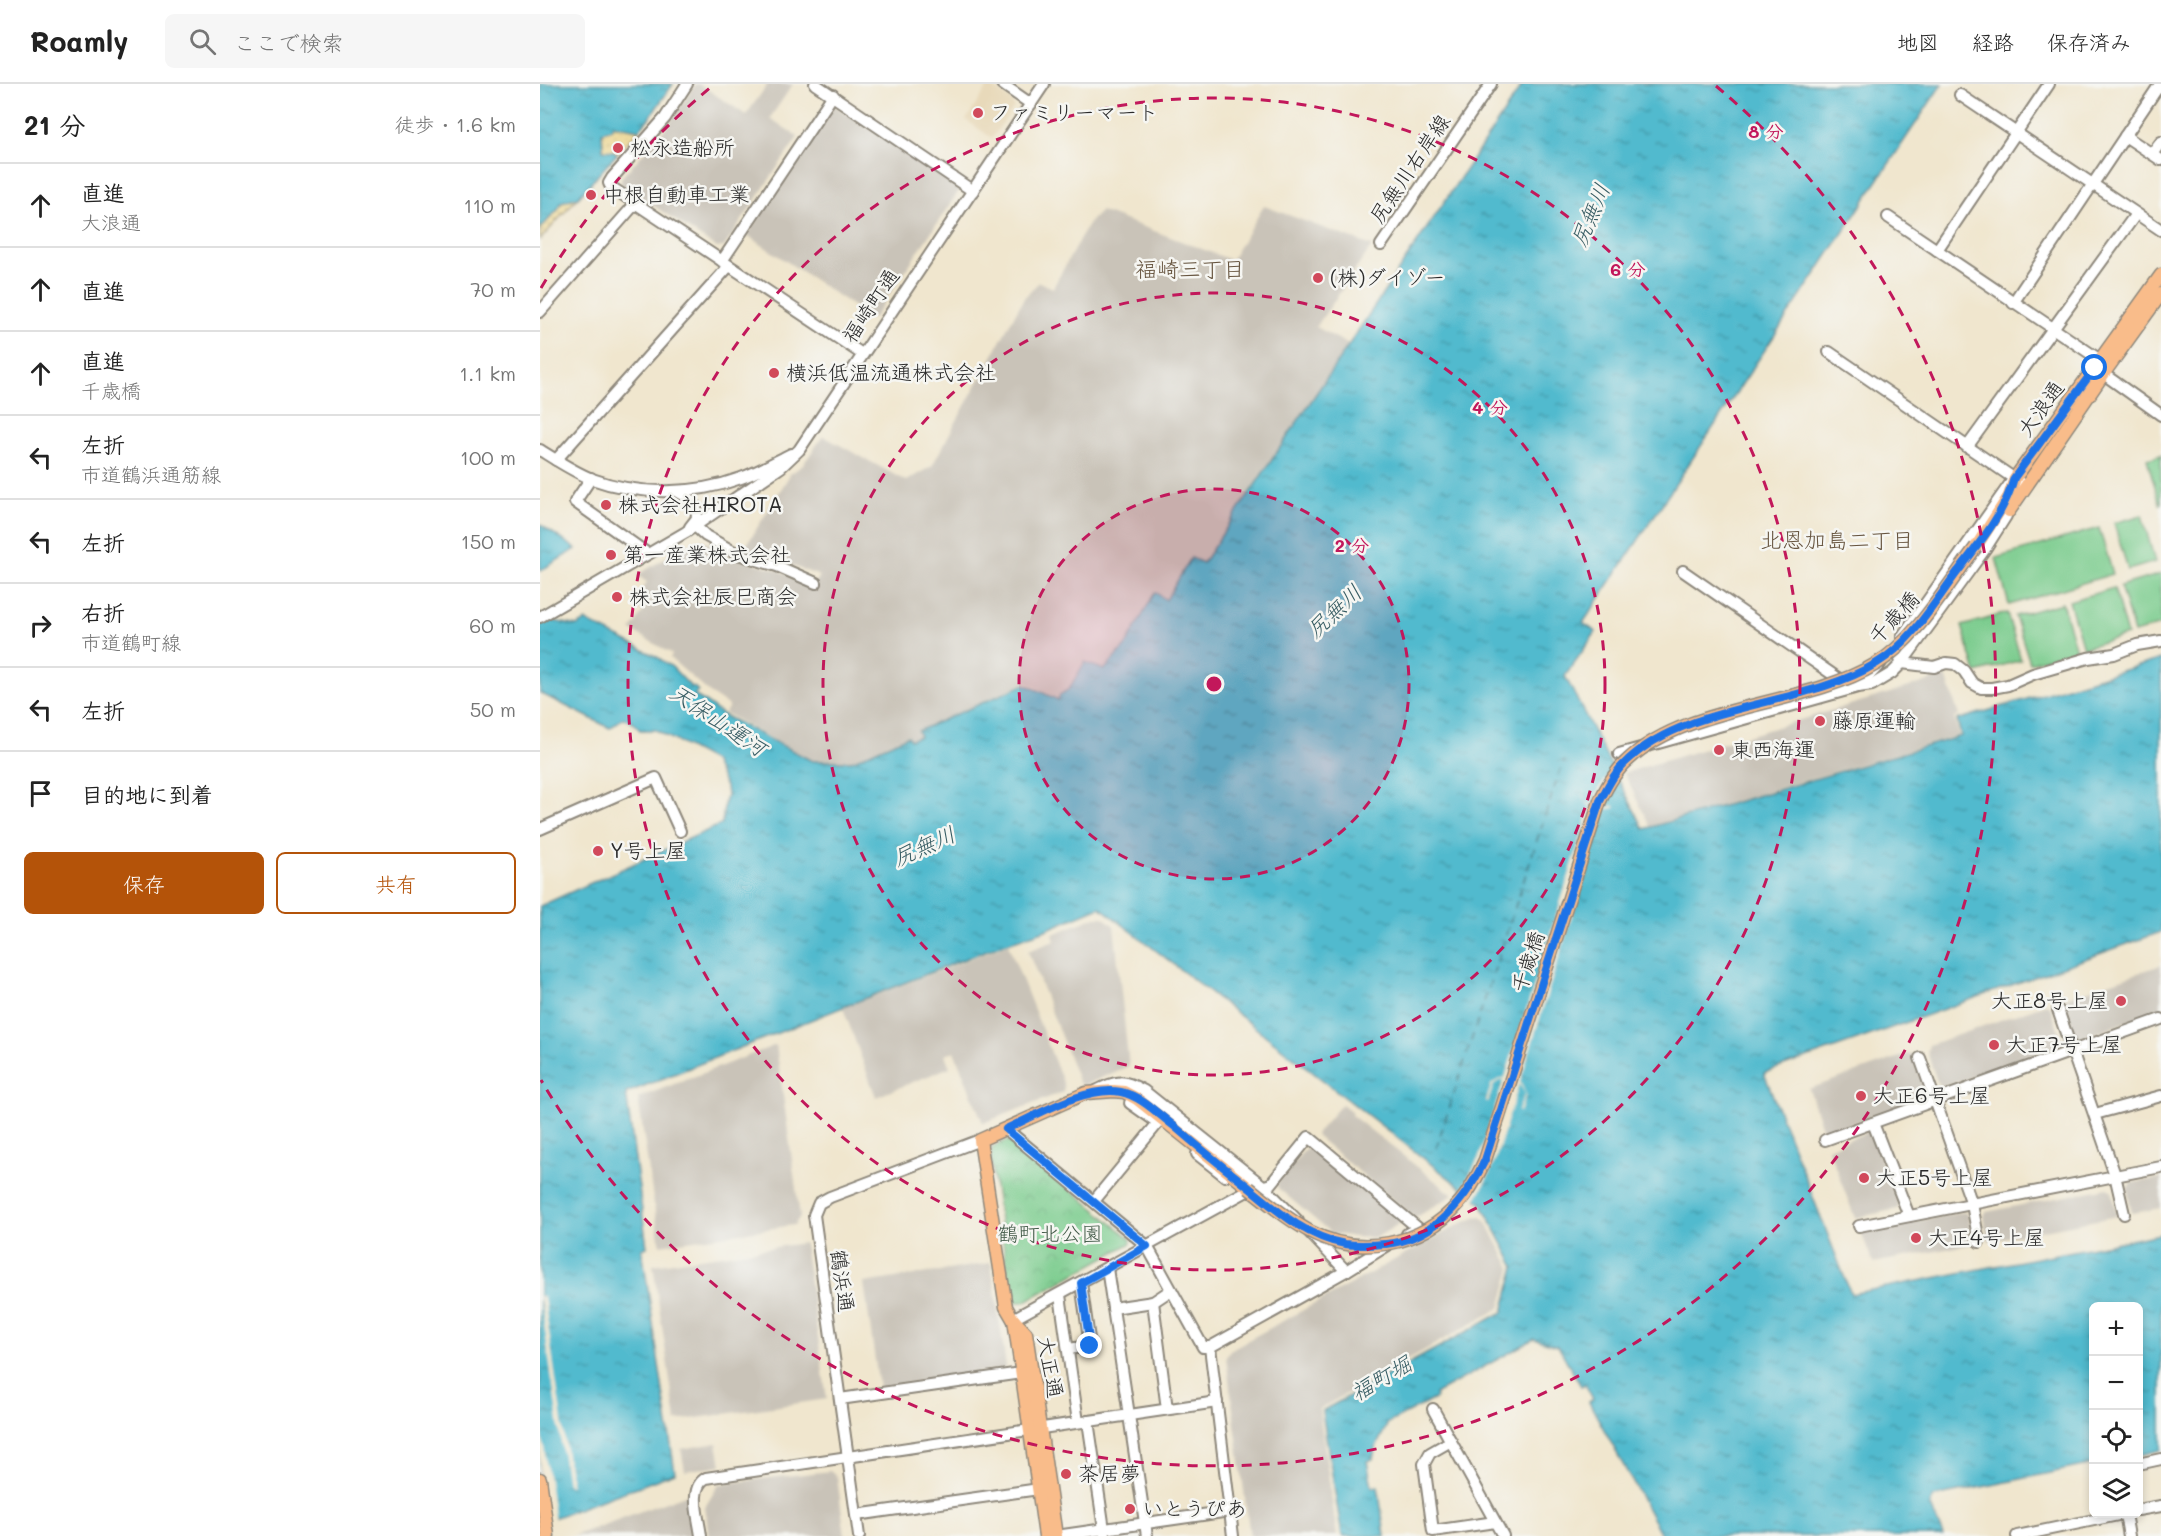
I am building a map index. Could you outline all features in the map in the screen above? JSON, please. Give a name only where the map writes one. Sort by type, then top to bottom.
[{"type":"main road","name":"大浪通","points":[[2006,516],[2161,275]]},
{"type":"main road","name":"大浪通","points":[[1988,529],[2009,496],[2014,478],[2161,294]]},
{"type":"main road","points":[[1988,529],[2006,516]]},
{"type":"main road","name":"千歳橋","points":[[1127,1098],[1149,1106],[1278,1211],[1311,1232],[1335,1241],[1363,1245],[1395,1243],[1435,1226],[1461,1201],[1485,1160],[1600,801],[1613,777],[1628,759],[1639,751],[1683,727],[1828,684],[1861,672],[1887,657],[1909,636],[1988,529]]},
{"type":"main road","points":[[1013,1319],[1006,1307],[980,1140],[1095,1091],[1105,1090],[1127,1098]]},
{"type":"main road","name":"大正通","points":[[1013,1319],[1021,1372],[1056,1536]]},
{"type":"main road","name":"大正通","points":[[1013,1319],[1026,1333],[1045,1536]]},
{"type":"main road","points":[[540,1479],[548,1536]]},
{"type":"street","points":[[687,84],[665,118],[609,183],[611,187],[862,354]]},
{"type":"street","points":[[815,84],[973,190]]},
{"type":"street","points":[[1002,84],[1031,104]]},
{"type":"street","name":"福崎町通","points":[[543,615],[690,529],[781,468],[799,450],[1044,84]]},
{"type":"street","name":"尻無川右岸線","points":[[1381,245],[1491,84]]},
{"type":"street","points":[[1938,250],[2049,84]]},
{"type":"street","points":[[2013,303],[2160,84]]},
{"type":"street","points":[[556,460],[725,263],[832,95]]},
{"type":"street","points":[[1960,95],[2161,230]]},
{"type":"street","points":[[2125,136],[2157,157],[2161,142]]},
{"type":"street","points":[[540,312],[635,204]]},
{"type":"street","points":[[1967,447],[2136,214]]},
{"type":"street","points":[[1888,216],[2053,329],[2161,415]]},
{"type":"street","points":[[1830,352],[2025,486]]},
{"type":"street","points":[[540,450],[591,478],[629,488],[675,491],[728,482],[799,450]]},
{"type":"street","points":[[591,478],[575,502],[648,554]]},
{"type":"street","points":[[1856,688],[1895,648],[2014,478]]},
{"type":"street","points":[[675,491],[687,497],[696,506],[696,518],[690,529],[738,554],[777,566],[816,583]]},
{"type":"street","points":[[1619,754],[1872,685],[1892,673],[1902,663],[1985,549],[2006,516]]},
{"type":"street","points":[[1683,571],[1856,688]]},
{"type":"street","points":[[1902,663],[1934,667],[1946,663],[1954,664],[1964,670],[1971,683],[1981,688],[1992,688],[2008,685],[2033,674],[2088,658],[2109,655],[2137,645],[2161,641]]},
{"type":"street","points":[[1895,648],[1902,663]]},
{"type":"street","points":[[540,829],[656,778],[680,831]]},
{"type":"street","points":[[2058,1010],[2115,1175],[2124,1214]]},
{"type":"street","points":[[1825,1140],[2161,1019]]},
{"type":"street","points":[[1920,1058],[1972,1204],[1979,1242]]},
{"type":"street","points":[[1095,1091],[1116,1081],[1125,1082],[1144,1091],[1263,1186],[1346,1270]]},
{"type":"street","points":[[2095,1114],[2161,1096]]},
{"type":"street","points":[[1127,1098],[1245,1192]]},
{"type":"street","points":[[1094,1201],[1158,1123]]},
{"type":"street","points":[[1873,1123],[1909,1216]]},
{"type":"street","points":[[1006,1129],[1147,1246],[1203,1347],[1210,1347],[1418,1228],[1309,1137],[1271,1184],[1245,1192],[1147,1246],[1107,1268],[1060,1295],[1013,1319]]},
{"type":"street","name":"鶴浜通","points":[[860,1536],[814,1215],[819,1203],[830,1197],[980,1140]]},
{"type":"street","points":[[1859,1226],[2161,1167]]},
{"type":"street","points":[[1107,1268],[1147,1536]]},
{"type":"street","points":[[1068,1350],[1090,1346],[1081,1283]]},
{"type":"street","points":[[1113,1308],[1152,1302],[1171,1290]]},
{"type":"street","points":[[1060,1295],[1068,1350],[1105,1533]]},
{"type":"street","points":[[1152,1302],[1167,1410]]},
{"type":"street","points":[[1210,1347],[1233,1536]]},
{"type":"street","points":[[840,1398],[1021,1372]]},
{"type":"street","points":[[701,1536],[696,1494],[700,1481],[706,1478],[1217,1402]]},
{"type":"street","points":[[1433,1409],[1503,1536]]},
{"type":"street","points":[[1451,1441],[1430,1453],[1424,1464],[1433,1531],[1495,1522]]},
{"type":"street","points":[[2143,1463],[2161,1459]]},
{"type":"street","points":[[856,1515],[1039,1489]]},
{"type":"street","points":[[2143,1509],[2161,1506]]},
{"type":"street","points":[[1056,1536],[1105,1533],[1145,1524],[1230,1511]]},
{"type":"street","points":[[2017,1536],[2105,1518]]},
{"type":"street","points":[[2125,1518],[2129,1536]]},
{"type":"shaded area","points":[[696,84],[746,115],[768,84],[793,84],[770,118],[798,137],[724,247],[717,248],[621,184],[621,178],[666,128]]},
{"type":"shaded area","points":[[989,85],[1012,100],[1014,107],[992,138],[966,120]]},
{"type":"shaded area","points":[[834,105],[960,189],[873,319],[747,235]]},
{"type":"shaded area","points":[[1264,206],[1372,246],[1316,327],[1349,345],[1203,564],[1191,558],[1166,600],[1154,593],[1126,645],[1104,671],[1085,662],[1069,689],[1058,699],[1026,682],[918,731],[920,736],[910,740],[908,735],[852,761],[812,761],[725,713],[729,706],[711,694],[670,658],[672,654],[631,630],[643,612],[633,605],[647,582],[637,575],[697,540],[702,540],[737,558],[775,569],[811,584],[812,588],[820,576],[743,551],[791,473],[802,466],[823,436],[906,481],[932,466],[1024,298],[1039,282],[1053,288],[1088,224],[1101,211],[1231,260]]},
{"type":"shaded area","points":[[1946,676],[1959,716],[1954,718],[1959,735],[1650,826],[1624,773]]},
{"type":"shaded area","points":[[1096,917],[1103,917],[1114,926],[1129,1066],[1084,1085],[1079,1083],[1028,951],[1055,941],[1053,934]]},
{"type":"shaded area","points":[[1008,944],[1064,1085],[1063,1092],[983,1123],[954,1051],[945,1055],[950,1067],[876,1097],[843,1008]]},
{"type":"shaded area","points":[[2161,965],[2161,1010],[2081,1038],[2075,1035],[2064,1003],[2066,998]]},
{"type":"shaded area","points":[[2046,1004],[2050,1006],[2062,1040],[2059,1046],[1944,1087],[1938,1084],[1927,1052],[1929,1045]]},
{"type":"shaded area","points":[[776,1045],[800,1217],[794,1225],[660,1245],[638,1098]]},
{"type":"shaded area","name":"大正6号上屋","points":[[1908,1054],[1913,1055],[1926,1093],[1924,1098],[1824,1134],[1809,1089]]},
{"type":"shaded area","points":[[1342,1104],[1352,1112],[1350,1114],[1453,1195],[1415,1218],[1315,1135]]},
{"type":"shaded area","name":"大正5号上屋","points":[[1870,1131],[1899,1206],[1897,1209],[1855,1218],[1828,1148]]},
{"type":"shaded area","points":[[1307,1147],[1312,1147],[1401,1220],[1401,1223],[1375,1238],[1331,1233],[1278,1188],[1277,1183]]},
{"type":"shaded area","points":[[2161,1178],[2161,1208],[2132,1213],[2127,1189],[2131,1183]]},
{"type":"shaded area","points":[[2108,1188],[2112,1191],[2117,1216],[1988,1241],[1983,1216],[1986,1212]]},
{"type":"shaded area","name":"大正4号上屋","points":[[1963,1212],[1968,1214],[1973,1244],[1873,1263],[1861,1232]]},
{"type":"shaded area","points":[[1480,1216],[1485,1220],[1511,1268],[1500,1308],[1319,1409],[1337,1536],[1250,1536],[1226,1357],[1230,1350],[1462,1223]]},
{"type":"shaded area","points":[[804,1243],[827,1399],[676,1421],[653,1265]]},
{"type":"shaded area","points":[[991,1263],[1006,1366],[1003,1369],[879,1388],[864,1283]]},
{"type":"shaded area","points":[[717,1443],[721,1465],[685,1471],[681,1449]]},
{"type":"shaded area","points":[[830,1471],[837,1477],[845,1536],[709,1536],[705,1507],[719,1484]]},
{"type":"shaded area","points":[[688,1494],[693,1536],[573,1536]]},
{"type":"sand","points":[[613,125],[639,130],[617,154],[614,151],[603,151],[602,132],[609,130]]},
{"type":"sand","points":[[578,197],[540,240],[540,229],[558,209],[561,202]]},
{"type":"green space","points":[[2161,455],[2161,504],[2160,504],[2147,459]]},
{"type":"green space","points":[[2142,515],[2155,562],[2128,570],[2114,523]]},
{"type":"green space","points":[[2099,528],[2113,574],[2009,605],[1996,558]]},
{"type":"green space","points":[[2161,574],[2161,625],[2134,633],[2120,586]]},
{"type":"green space","points":[[2114,588],[2127,635],[2083,648],[2069,601]]},
{"type":"green space","points":[[2062,603],[2076,650],[2030,663],[2015,616]]},
{"type":"green space","points":[[2007,613],[2021,660],[1976,673],[1962,626]]},
{"type":"green space","name":"鶴町北公園","points":[[1006,1141],[1013,1142],[1131,1239],[1131,1243],[1024,1302],[1013,1302],[1011,1298],[991,1158],[992,1147]]},
{"type":"water","points":[[540,84],[673,84],[639,130],[613,125],[611,129],[602,132],[603,150],[614,151],[617,154],[578,197],[561,202],[558,209],[540,229]]},
{"type":"water","points":[[1523,84],[1942,84],[1583,623],[1596,632],[1565,676],[1644,829],[1961,736],[1957,720],[2161,659],[2161,932],[1764,1073],[1851,1294],[2161,1234],[2161,1450],[2143,1454],[2143,1302],[2089,1302],[2089,1465],[1934,1497],[1930,1504],[1943,1536],[1662,1536],[1589,1402],[1593,1399],[1585,1384],[1581,1386],[1558,1346],[1534,1339],[1435,1394],[1436,1398],[1388,1423],[1375,1449],[1373,1459],[1367,1461],[1372,1487],[1378,1486],[1385,1536],[1342,1536],[1322,1411],[1503,1312],[1515,1267],[1481,1203],[1100,907],[626,1093],[647,1247],[642,1249],[675,1473],[540,1523],[540,906],[722,824],[727,796],[726,787],[713,761],[656,730],[640,730],[623,718],[610,728],[540,693],[540,614],[550,620],[577,626],[586,621],[657,657],[672,667],[691,687],[698,691],[694,695],[723,715],[812,761],[852,761],[908,736],[910,740],[920,736],[918,731],[1025,684],[1058,700],[1060,695],[1069,689],[1085,662],[1104,670],[1126,645],[1155,592],[1166,600],[1191,558],[1203,563]]},
{"type":"water","points":[[540,524],[576,549],[540,571]]},
{"type":"pier","points":[[1615,767],[1621,778],[1608,797],[1607,806],[1615,806],[1615,808],[1606,809],[1520,1082],[1526,1094],[1520,1112],[1518,1111],[1525,1093],[1519,1084],[1495,1161],[1474,1202],[1461,1191],[1479,1157],[1504,1079],[1494,1084],[1488,1102],[1486,1101],[1492,1083],[1505,1077],[1591,806],[1587,804],[1583,796],[1585,789],[1584,796],[1587,803],[1592,804],[1600,787]]},
{"type":"pier","points":[[540,1296],[544,1298],[571,1484],[569,1485],[567,1484]]},
{"type":"pier","points":[[540,1419],[555,1521],[542,1526],[540,1514]]},
{"type":"ferry route","points":[[1436,1148],[1563,761],[1566,761]]},
{"type":"place","name":"ファミリーマート","points":[[978,113]]},
{"type":"place","name":"松永造船所","points":[[618,148]]},
{"type":"place","name":"中根自動車工業","points":[[591,195]]},
{"type":"place","name":"(株)ダイゾー","points":[[1318,278]]},
{"type":"place","name":"横浜低温流通株式会社","points":[[774,373]]},
{"type":"place","name":"株式会社HIROTA","points":[[606,505]]},
{"type":"place","name":"第一産業株式会社","points":[[611,555]]},
{"type":"place","name":"株式会社辰巳商会","points":[[617,597]]},
{"type":"place","name":"藤原運輸","points":[[1820,721]]},
{"type":"place","name":"東西海運","points":[[1719,750]]},
{"type":"place","name":"Y号上屋","points":[[598,851]]},
{"type":"place","name":"大正8号上屋","points":[[2121,1001]]},
{"type":"place","name":"大正7号上屋","points":[[1994,1045]]},
{"type":"place","name":"大正6号上屋","points":[[1861,1096]]},
{"type":"place","name":"大正5号上屋","points":[[1864,1178]]},
{"type":"place","name":"大正4号上屋","points":[[1916,1238]]},
{"type":"place","name":"茶居夢","points":[[1066,1474]]},
{"type":"place","name":"いとうぴあ","points":[[1130,1509]]},
{"type":"district","name":"福崎三丁目","points":[[1190,269]]},
{"type":"district","name":"北恩加島二丁目","points":[[1837,540]]},
{"type":"route","points":[[1090,1346],[1081,1283],[1147,1246],[1006,1129],[1086,1093],[1105,1090],[1124,1092],[1149,1106],[1278,1211],[1311,1232],[1345,1244],[1363,1245],[1395,1243],[1435,1226],[1455,1208],[1468,1192],[1485,1160],[1600,801],[1613,777],[1628,759],[1639,751],[1683,727],[1845,678],[1875,665],[1898,648],[1922,620],[1976,547],[2009,496],[2014,478],[2095,368]]},
{"type":"water label","name":"尻無川","points":[[1590,215]]},
{"type":"water label","name":"尻無川","points":[[1334,611]]},
{"type":"water label","name":"天保山運河","points":[[718,720]]},
{"type":"water label","name":"尻無川","points":[[924,846]]},
{"type":"water label","name":"福町堀","points":[[1381,1378]]}]
